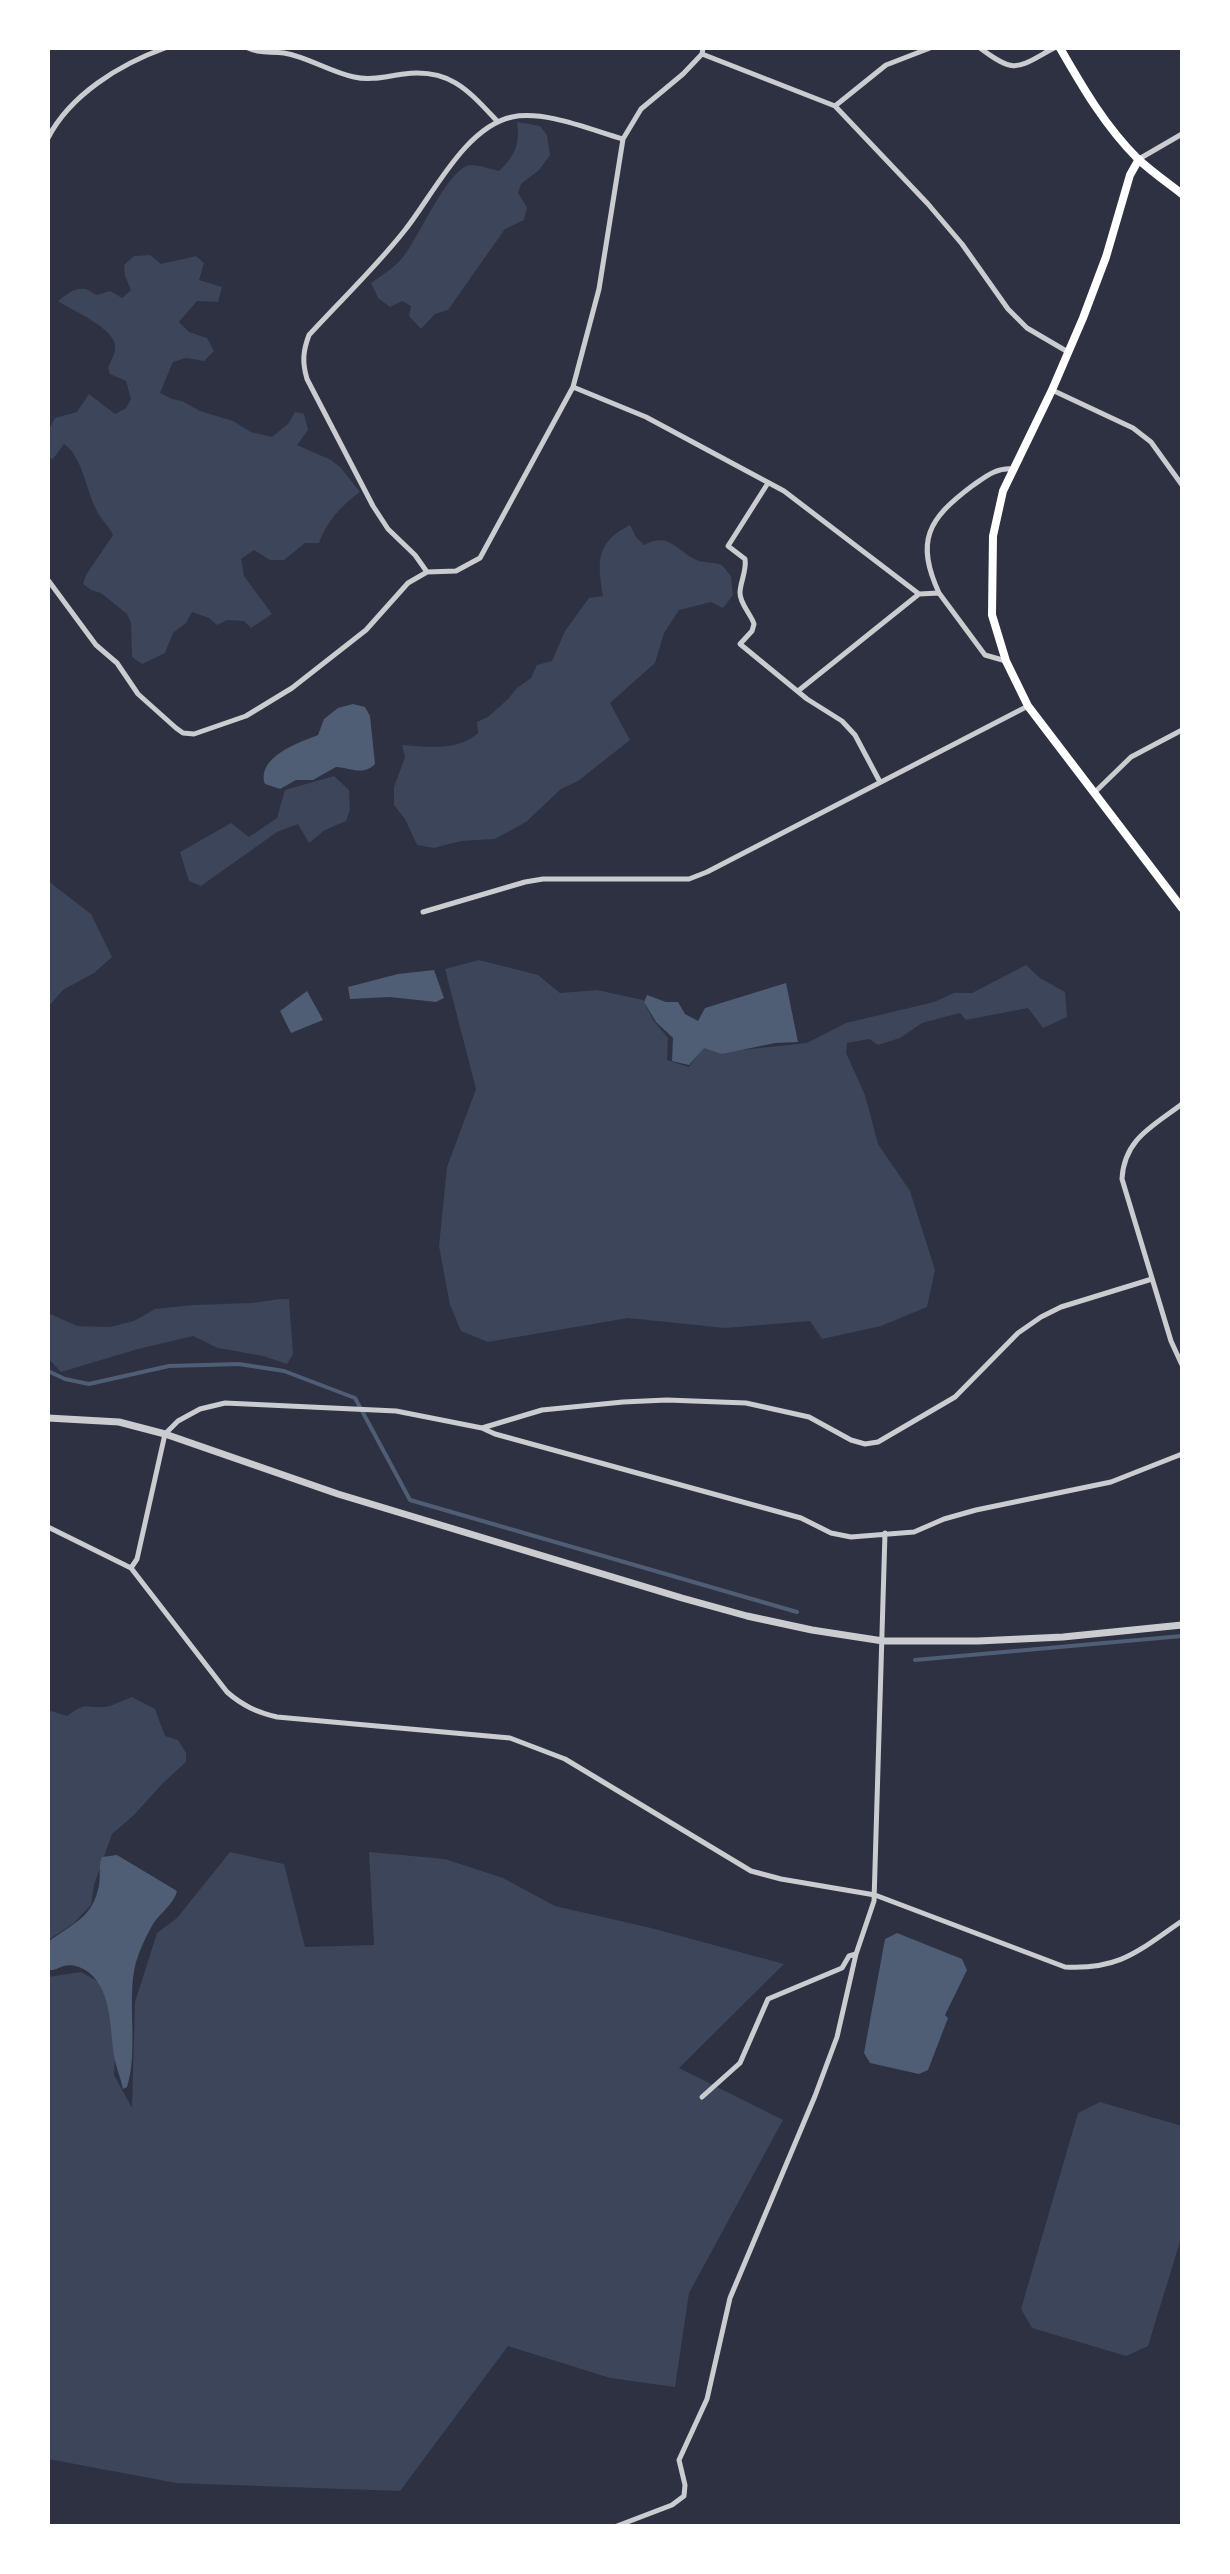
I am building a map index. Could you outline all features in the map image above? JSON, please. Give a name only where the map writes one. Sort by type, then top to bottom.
[{"type":"main road","points":[[1060,48],[1091,102],[1139,159],[1182,194]]},
{"type":"main road","points":[[1139,159],[1130,175],[1106,257],[1068,352],[1003,491],[993,536],[992,615],[1006,661],[1028,706],[1182,908]]},
{"type":"street","points":[[48,136],[70,107],[111,74],[165,48]]},
{"type":"street","points":[[248,48],[260,52],[291,55],[352,77],[380,78],[422,73],[449,79],[470,92],[497,121]]},
{"type":"street","points":[[835,106],[886,65],[930,48]]},
{"type":"street","points":[[980,48],[1002,65],[1014,68],[1054,48]]},
{"type":"street","points":[[48,580],[96,645],[117,663],[138,694],[183,733],[194,734],[246,716],[292,688],[366,630],[408,583],[427,572],[456,571],[480,558],[573,387],[599,289],[623,139],[641,109],[683,74],[703,51],[835,106],[928,204],[962,244],[1008,309],[1027,328],[1068,352]]},
{"type":"street","points":[[427,572],[415,555],[388,529],[373,506],[307,379],[303,364],[304,349],[309,335],[404,232],[472,140],[497,121],[526,115],[546,117],[623,139]]},
{"type":"street","points":[[1139,159],[1182,134]]},
{"type":"street","points":[[573,387],[646,417],[784,491],[919,594]]},
{"type":"street","points":[[1052,390],[1133,428],[1151,442],[1182,485]]},
{"type":"street","points":[[1006,661],[985,655],[939,593],[929,572],[926,554],[929,533],[938,516],[949,503],[986,476],[1002,468],[1014,469]]},
{"type":"street","points":[[768,483],[728,546],[745,560],[741,600],[754,624],[752,631],[740,644],[798,691],[842,721],[855,735],[880,782]]},
{"type":"street","points":[[798,691],[919,594],[939,593]]},
{"type":"street","points":[[423,912],[525,882],[543,879],[689,879],[1028,706]]},
{"type":"street","points":[[1094,793],[1131,757],[1182,730]]},
{"type":"street","points":[[1182,1104],[1138,1138],[1123,1162],[1122,1179],[1171,1341],[1182,1365]]},
{"type":"street","points":[[482,1428],[542,1410],[623,1402],[746,1403],[809,1417],[851,1440],[865,1444],[878,1442],[955,1397],[1018,1333],[1041,1317],[1061,1306],[1152,1279]]},
{"type":"street","points":[[131,1568],[137,1560],[165,1434],[178,1421],[200,1409],[225,1403],[396,1411],[482,1428],[495,1434],[801,1518],[831,1533],[851,1537],[914,1532],[944,1519],[975,1510],[1111,1482],[1182,1454]]},
{"type":"street","points":[[48,1418],[119,1422],[165,1434],[338,1494],[682,1598],[747,1616],[812,1630],[883,1641],[1023,1639],[1182,1625]]},
{"type":"street","points":[[48,1527],[131,1568],[227,1692],[250,1709],[277,1717],[510,1738],[565,1759],[751,1871],[781,1879],[875,1895],[1065,1967],[1091,1969],[1111,1965],[1130,1957],[1182,1921]]},
{"type":"street","points":[[617,2526],[672,2505],[684,2496],[679,2460],[707,2399],[730,2298],[811,2106],[833,2047],[856,1954],[875,1895],[885,1533]]},
{"type":"street","points":[[702,2097],[740,2063],[768,1999],[842,1968],[849,1956],[856,1954]]},
{"type":"shaded area","points":[[517,122],[540,126],[547,135],[550,155],[539,170],[521,184],[518,193],[527,207],[524,220],[505,229],[448,310],[435,314],[421,329],[409,316],[411,306],[402,301],[390,307],[378,298],[371,283],[403,257],[445,188],[463,168],[474,165],[499,171],[513,155],[518,137]]},
{"type":"shaded area","points":[[150,255],[161,264],[196,256],[204,263],[199,280],[222,287],[218,302],[197,301],[179,322],[189,332],[207,338],[214,351],[204,361],[186,358],[173,362],[160,393],[200,411],[233,421],[251,432],[272,437],[288,424],[295,412],[304,414],[308,430],[297,445],[331,460],[341,468],[360,492],[335,514],[319,543],[305,543],[284,560],[270,560],[254,550],[241,559],[244,576],[272,614],[251,628],[244,621],[227,620],[217,625],[209,618],[192,612],[186,623],[173,633],[165,653],[142,664],[132,657],[131,623],[127,614],[101,593],[83,584],[86,575],[113,535],[93,503],[76,457],[64,444],[53,459],[48,458],[48,431],[55,418],[77,412],[89,394],[115,414],[126,408],[131,399],[126,381],[110,374],[108,368],[115,350],[110,335],[93,321],[58,301],[77,289],[86,289],[96,295],[110,291],[122,298],[131,290],[125,276],[124,265],[134,256]]},
{"type":"shaded area","points":[[630,525],[636,537],[644,545],[661,540],[673,544],[699,561],[722,565],[731,576],[733,595],[723,608],[711,602],[679,610],[664,633],[655,663],[610,703],[630,740],[578,781],[561,789],[526,822],[495,839],[461,841],[434,848],[417,845],[405,819],[394,805],[394,787],[405,757],[402,745],[432,747],[452,745],[471,739],[478,733],[477,722],[488,717],[517,688],[531,678],[537,665],[552,661],[565,631],[589,598],[603,596],[600,563],[605,546],[619,531]]},
{"type":"shaded area","points":[[353,704],[365,707],[370,716],[375,764],[366,770],[336,767],[313,780],[296,780],[280,789],[265,784],[264,774],[273,758],[291,746],[318,735],[324,719],[338,708]]},
{"type":"shaded area","points":[[334,776],[349,790],[350,810],[346,821],[325,830],[309,843],[298,824],[277,832],[201,886],[189,881],[180,852],[231,823],[249,837],[277,818],[285,790]]},
{"type":"shaded area","points":[[48,881],[91,914],[112,957],[94,973],[63,990],[48,1007]]},
{"type":"shaded area","points":[[479,960],[538,975],[560,993],[597,990],[643,1000],[653,1020],[668,1038],[667,1060],[689,1067],[703,1047],[723,1052],[807,1043],[846,1023],[934,1002],[954,993],[972,993],[1026,965],[1040,978],[1065,992],[1067,1017],[1043,1028],[1028,1008],[966,1020],[960,1013],[922,1023],[900,1038],[878,1045],[869,1039],[847,1043],[846,1053],[865,1095],[878,1144],[910,1191],[935,1270],[927,1307],[881,1326],[822,1339],[810,1321],[725,1328],[628,1318],[488,1342],[461,1331],[450,1305],[439,1246],[447,1167],[476,1089],[445,969]]},
{"type":"shaded area","points":[[434,970],[444,998],[436,1002],[390,997],[350,999],[348,987],[398,974]]},
{"type":"shaded area","points":[[786,983],[798,1042],[775,1043],[722,1054],[704,1048],[689,1065],[672,1061],[673,1038],[656,1022],[644,1002],[647,995],[666,1002],[678,1002],[685,1014],[698,1021],[705,1008]]},
{"type":"shaded area","points":[[307,991],[323,1020],[291,1033],[280,1011]]},
{"type":"shaded area","points":[[289,1299],[293,1354],[287,1364],[263,1356],[218,1348],[193,1336],[138,1349],[61,1372],[48,1358],[48,1313],[77,1326],[110,1327],[134,1321],[155,1309]]},
{"type":"shaded area","points":[[132,1697],[155,1709],[165,1736],[178,1740],[186,1753],[186,1762],[112,1834],[94,1885],[91,1905],[73,1924],[48,1940],[48,1710],[67,1716],[85,1706],[104,1707]]},
{"type":"shaded area","points":[[230,1852],[284,1864],[305,1947],[374,1945],[369,1852],[445,1859],[503,1878],[555,1906],[651,1928],[784,1964],[679,2068],[783,2120],[689,2293],[675,2387],[610,2378],[508,2346],[400,2491],[176,2483],[48,2459],[48,1977],[81,1972],[111,1989],[116,2036],[114,2075],[132,2108],[135,2002],[157,1933],[177,1918]]},
{"type":"shaded area","points":[[117,1855],[177,1891],[173,1900],[153,1924],[136,1962],[132,1992],[132,2056],[127,2087],[123,2089],[114,2054],[109,2014],[103,1991],[97,1981],[89,1973],[73,1965],[48,1970],[48,1942],[87,1913],[99,1885],[102,1857]]},
{"type":"shaded area","points":[[897,1933],[962,1959],[967,1970],[945,2015],[948,2018],[928,2070],[919,2074],[870,2063],[864,2053],[885,1939]]},
{"type":"shaded area","points":[[1100,2102],[1182,2126],[1182,2235],[1148,2346],[1126,2356],[1032,2328],[1021,2309],[1078,2113]]},
{"type":"waterway","points":[[48,1371],[65,1379],[89,1384],[169,1366],[239,1364],[284,1371],[355,1398],[410,1500],[797,1612]]},
{"type":"waterway","points":[[915,1660],[1182,1636]]}]
